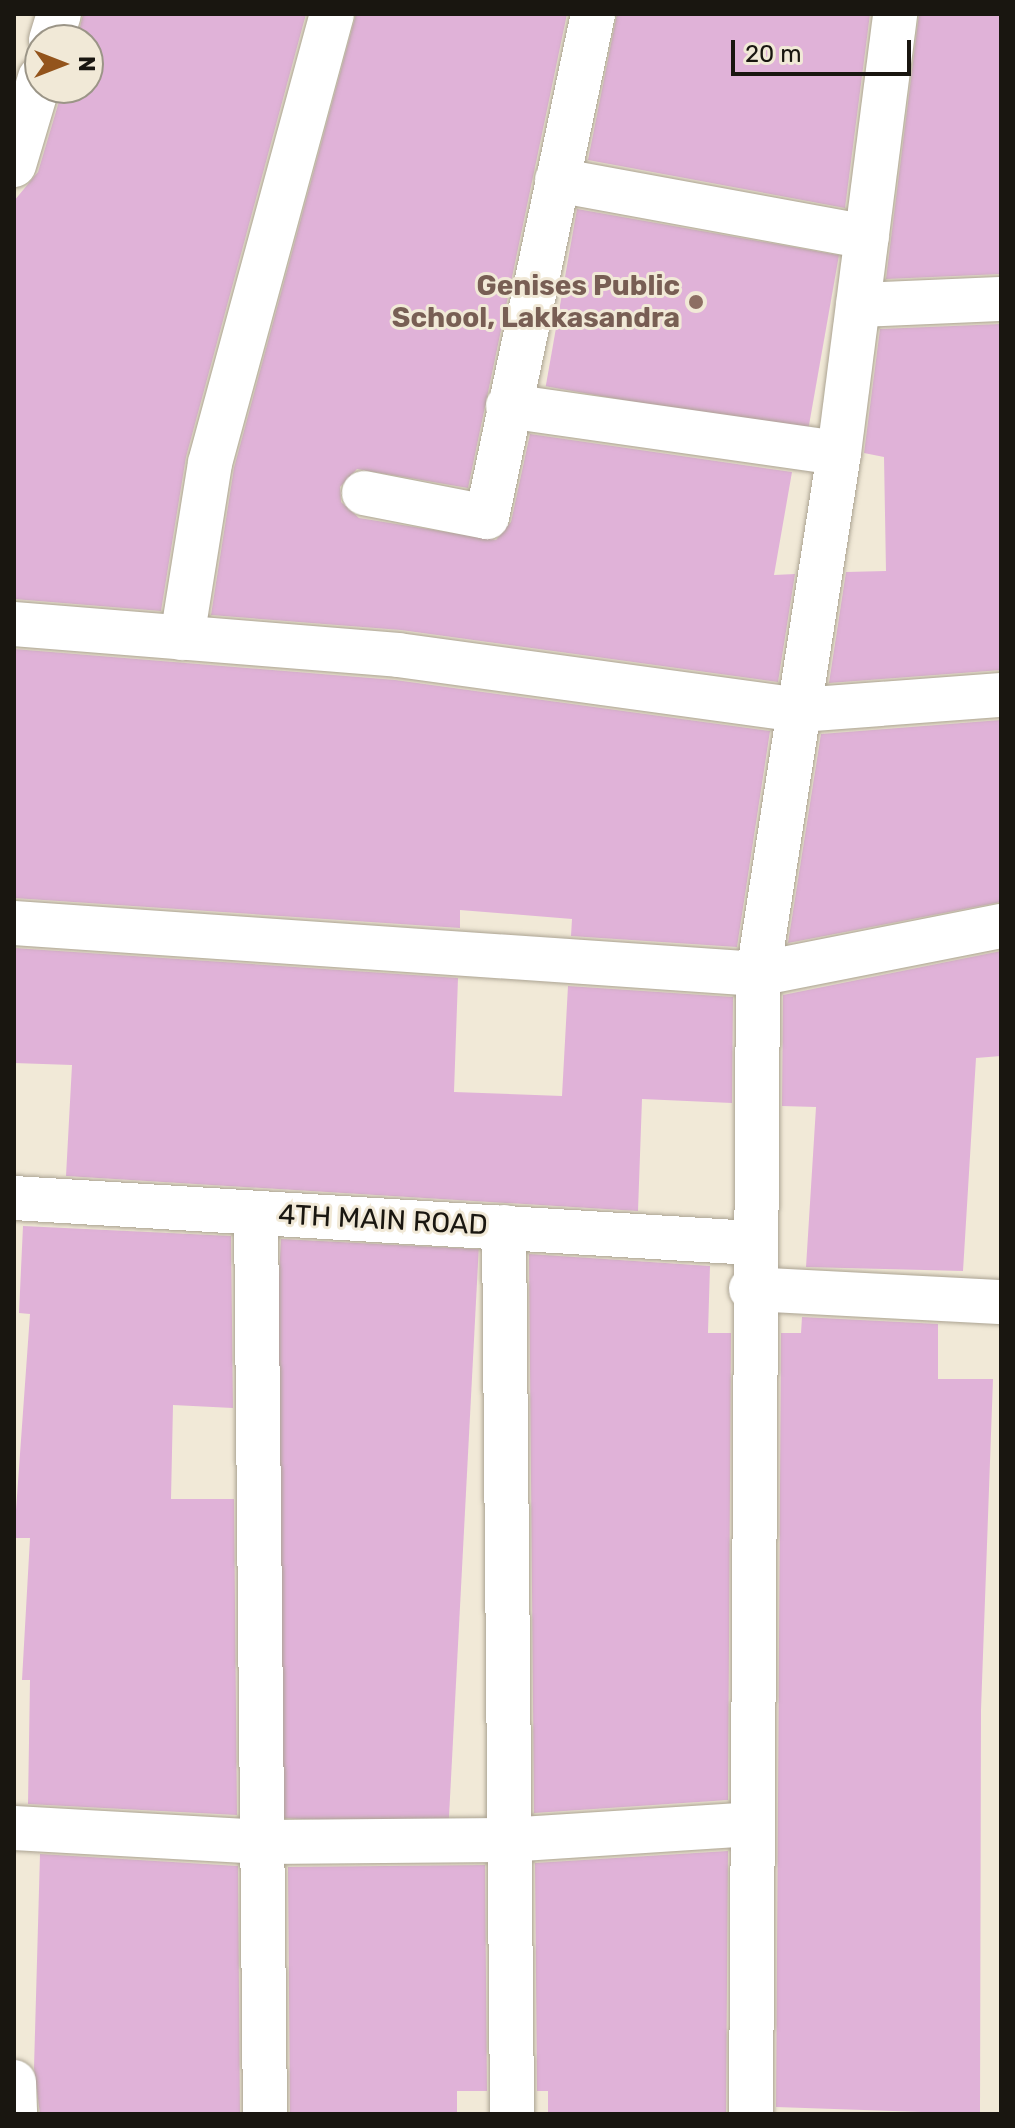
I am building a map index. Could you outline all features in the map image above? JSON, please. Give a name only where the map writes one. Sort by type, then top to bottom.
[{"type":"street","points":[[182,638],[210,463],[332,14]]},
{"type":"street","points":[[364,493],[487,517],[593,14]]},
{"type":"street","points":[[751,2114],[751,1243],[758,974],[839,453],[895,14]]},
{"type":"street","points":[[14,165],[32,104]]},
{"type":"street","points":[[557,180],[867,237]]},
{"type":"street","points":[[858,305],[1001,299]]},
{"type":"street","points":[[508,406],[839,453]]},
{"type":"street","points":[[14,624],[398,655],[800,710],[1001,695]]},
{"type":"street","points":[[14,923],[758,974],[1001,926]]},
{"type":"street","points":[[14,1198],[14,1205]]},
{"type":"street","name":"4TH MAIN ROAD","points":[[14,1198],[751,1243]]},
{"type":"street","points":[[256,1213],[265,2114]]},
{"type":"street","points":[[504,1227],[506,1840],[512,2114]]},
{"type":"street","points":[[751,1289],[1001,1302]]},
{"type":"street","points":[[14,1828],[264,1842],[506,1840],[751,1824]]},
{"type":"street","points":[[14,2082],[15,2114]]},
{"type":"building","points":[[83,14],[306,14],[186,457],[161,611],[14,599],[14,201],[38,172],[58,104],[104,104],[104,24],[81,24]]},
{"type":"building","points":[[356,14],[567,14],[468,488],[357,469],[340,487],[341,502],[359,518],[496,540],[511,522],[530,434],[792,472],[774,575],[795,574],[778,682],[401,630],[211,615],[234,468]]},
{"type":"building","points":[[617,14],[870,14],[845,208],[588,160]]},
{"type":"building","points":[[919,14],[1001,14],[1001,274],[886,279]]},
{"type":"building","points":[[577,209],[839,255],[808,432],[546,386]]},
{"type":"building","points":[[1001,324],[1001,670],[829,683],[846,572],[886,571],[884,457],[864,453],[880,329]]},
{"type":"building","points":[[14,649],[395,680],[770,731],[737,947],[571,936],[572,919],[460,910],[460,928],[14,898]]},
{"type":"building","points":[[1001,720],[1001,902],[788,943],[821,734]]},
{"type":"building","points":[[14,948],[458,978],[454,1092],[562,1096],[568,986],[733,997],[732,1103],[642,1099],[638,1211],[66,1176],[72,1065],[14,1063]]},
{"type":"building","points":[[1001,951],[1001,1056],[976,1058],[963,1271],[806,1267],[816,1107],[782,1106],[783,995]]},
{"type":"building","points":[[23,1226],[231,1236],[233,1408],[173,1405],[171,1499],[234,1499],[237,1815],[28,1804],[30,1680],[22,1680],[30,1538],[14,1538],[30,1314],[19,1313]]},
{"type":"building","points":[[281,1239],[479,1249],[448,1827],[251,1816]]},
{"type":"building","points":[[529,1254],[710,1266],[708,1333],[731,1333],[728,1800],[534,1813]]},
{"type":"building","points":[[802,1317],[938,1324],[938,1379],[993,1379],[981,1710],[980,2114],[776,2107],[781,1333],[801,1333]]},
{"type":"building","points":[[728,1851],[726,2114],[548,2114],[548,2091],[537,2091],[535,1863]]},
{"type":"building","points":[[40,1854],[238,1866],[240,2114],[40,2114],[34,2068]]},
{"type":"building","points":[[485,1865],[487,2091],[457,2091],[457,2114],[290,2114],[288,1867]]},
{"type":"place","name":"Genises Public School, Lakkasandra","points":[[696,302]]}]
